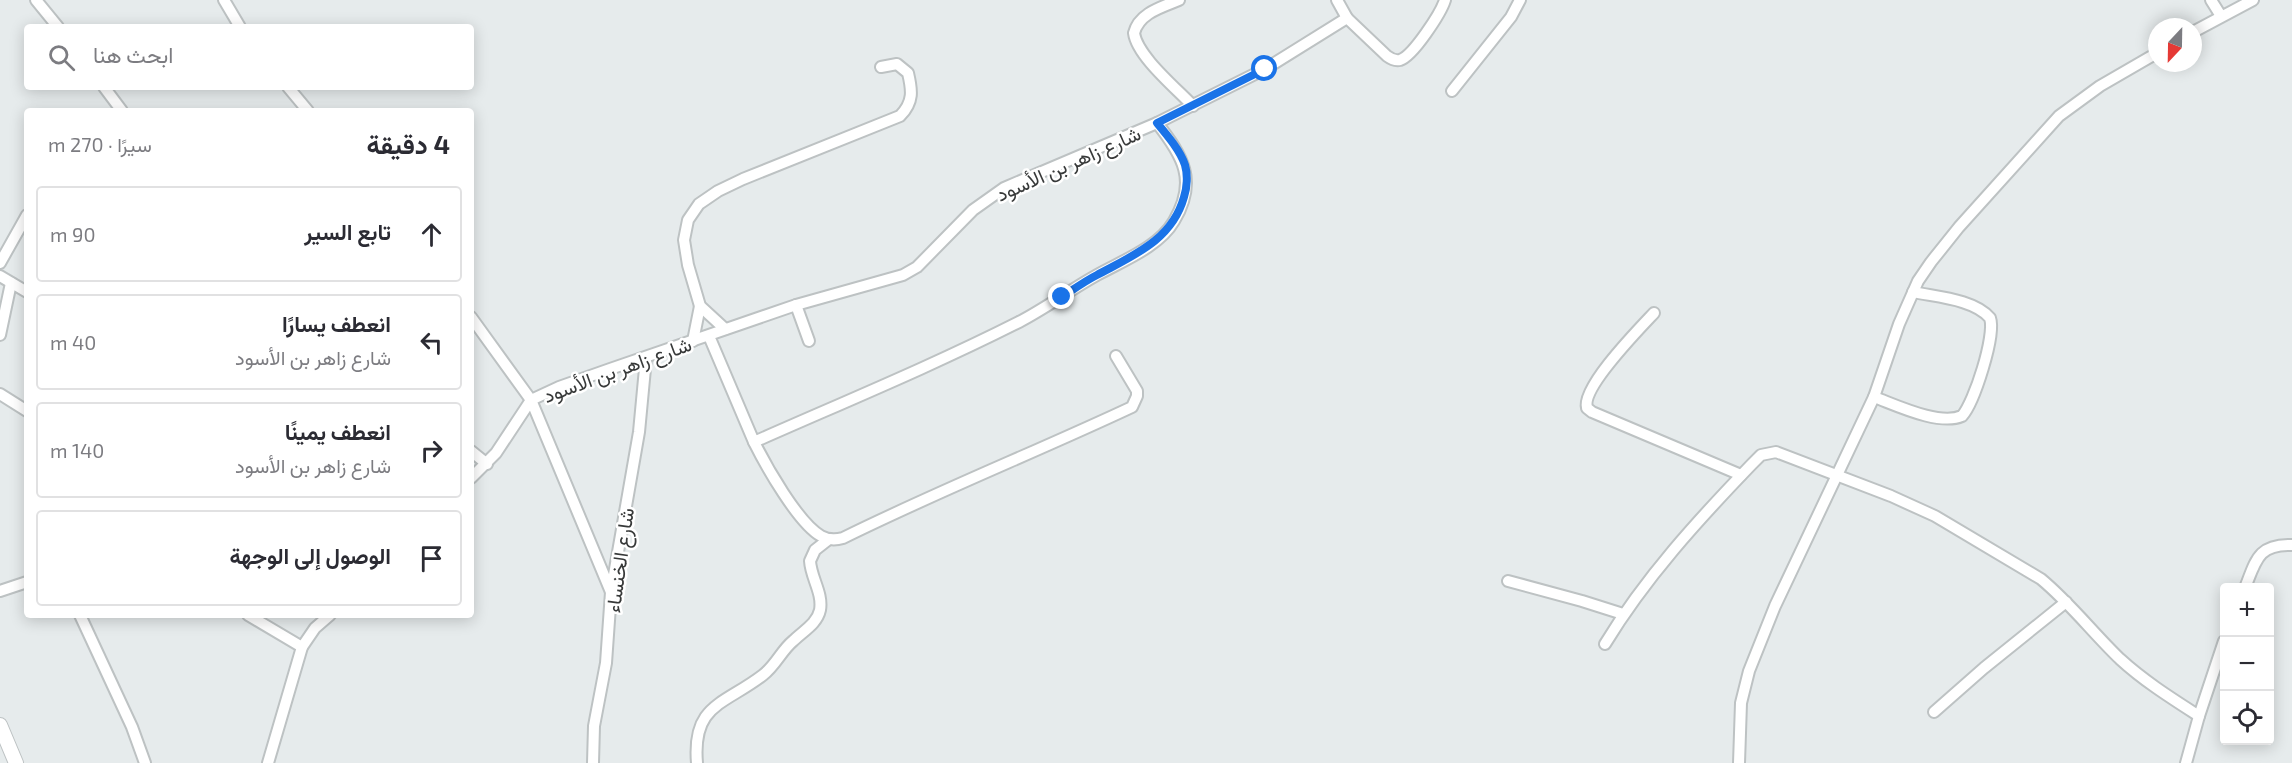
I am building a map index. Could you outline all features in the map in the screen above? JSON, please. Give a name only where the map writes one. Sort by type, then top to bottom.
[{"type":"street","points":[[36,0],[56,24]]},
{"type":"street","points":[[224,0],[238,24]]},
{"type":"street","points":[[1179,0],[1143,17],[1138,22],[1134,33],[1138,46],[1146,56],[1193,106]]},
{"type":"street","points":[[1337,0],[1347,18],[1392,60],[1402,60],[1413,50],[1442,10],[1445,0]]},
{"type":"street","points":[[1452,91],[1511,17],[1520,0]]},
{"type":"street","points":[[2211,0],[2221,16]]},
{"type":"street","points":[[2202,27],[2253,0]]},
{"type":"street","points":[[1157,123],[1265,69],[1347,18]]},
{"type":"street","points":[[1739,763],[1741,703],[1749,671],[1775,606],[1874,397],[1899,324],[1913,292],[1931,262],[1959,227],[2059,116],[2100,86],[2148,58]]},
{"type":"street","points":[[693,341],[700,306],[688,265],[684,240],[685,229],[693,211],[718,191],[742,179],[900,116],[910,105],[912,98],[908,73],[897,64],[881,67]]},
{"type":"street","points":[[106,90],[120,108]]},
{"type":"street","points":[[290,90],[306,108]]},
{"type":"street","name":"شارع زاهر بن الأسود","points":[[474,475],[487,464],[531,400],[559,387],[796,305],[911,271],[973,210],[1004,188],[1157,123],[1173,144],[1185,166],[1185,194],[1173,224],[1151,243],[1021,321],[943,359],[754,442]]},
{"type":"street","points":[[0,263],[24,220]]},
{"type":"street","points":[[0,276],[24,290]]},
{"type":"street","points":[[0,335],[11,283]]},
{"type":"street","points":[[1874,397],[1911,411],[1945,419],[1962,416],[1970,405],[1991,336],[1990,318],[1969,305],[1913,292]]},
{"type":"street","points":[[796,305],[809,341]]},
{"type":"street","points":[[700,306],[726,330]]},
{"type":"street","points":[[1654,313],[1598,379],[1587,398],[1587,408],[1601,417],[1741,475]]},
{"type":"street","points":[[474,321],[531,400],[611,592]]},
{"type":"street","points":[[709,336],[767,468],[792,505],[815,532],[829,539],[843,538],[969,478],[1060,441],[1132,407],[1137,390],[1116,356]]},
{"type":"street","name":"شارع الخنساء","points":[[593,763],[594,726],[606,663],[611,592],[639,432],[646,358]]},
{"type":"street","points":[[0,394],[24,409]]},
{"type":"street","points":[[1605,644],[1646,583],[1741,475],[1761,455],[1776,452],[1891,496],[1956,527],[2042,579],[2130,667],[2159,690],[2199,716]]},
{"type":"street","points":[[474,453],[487,464]]},
{"type":"street","points":[[697,763],[696,738],[702,719],[717,705],[772,667],[789,644],[817,618],[821,599],[810,565],[810,558],[815,550],[829,539]]},
{"type":"street","points":[[2248,583],[2260,553],[2279,545],[2292,545]]},
{"type":"street","points":[[1508,581],[1623,614]]},
{"type":"street","points":[[0,591],[24,583]]},
{"type":"street","points":[[1934,712],[2066,602]]},
{"type":"street","points":[[81,618],[132,727],[146,763]]},
{"type":"street","points":[[253,618],[302,647]]},
{"type":"street","points":[[268,763],[302,647],[315,628],[327,618]]},
{"type":"street","points":[[2186,763],[2220,654]]},
{"type":"street","points":[[0,724],[16,763]]},
{"type":"route","points":[[1062,297],[1151,243],[1173,224],[1185,194],[1187,180],[1185,166],[1173,144],[1157,123],[1265,69]]}]
